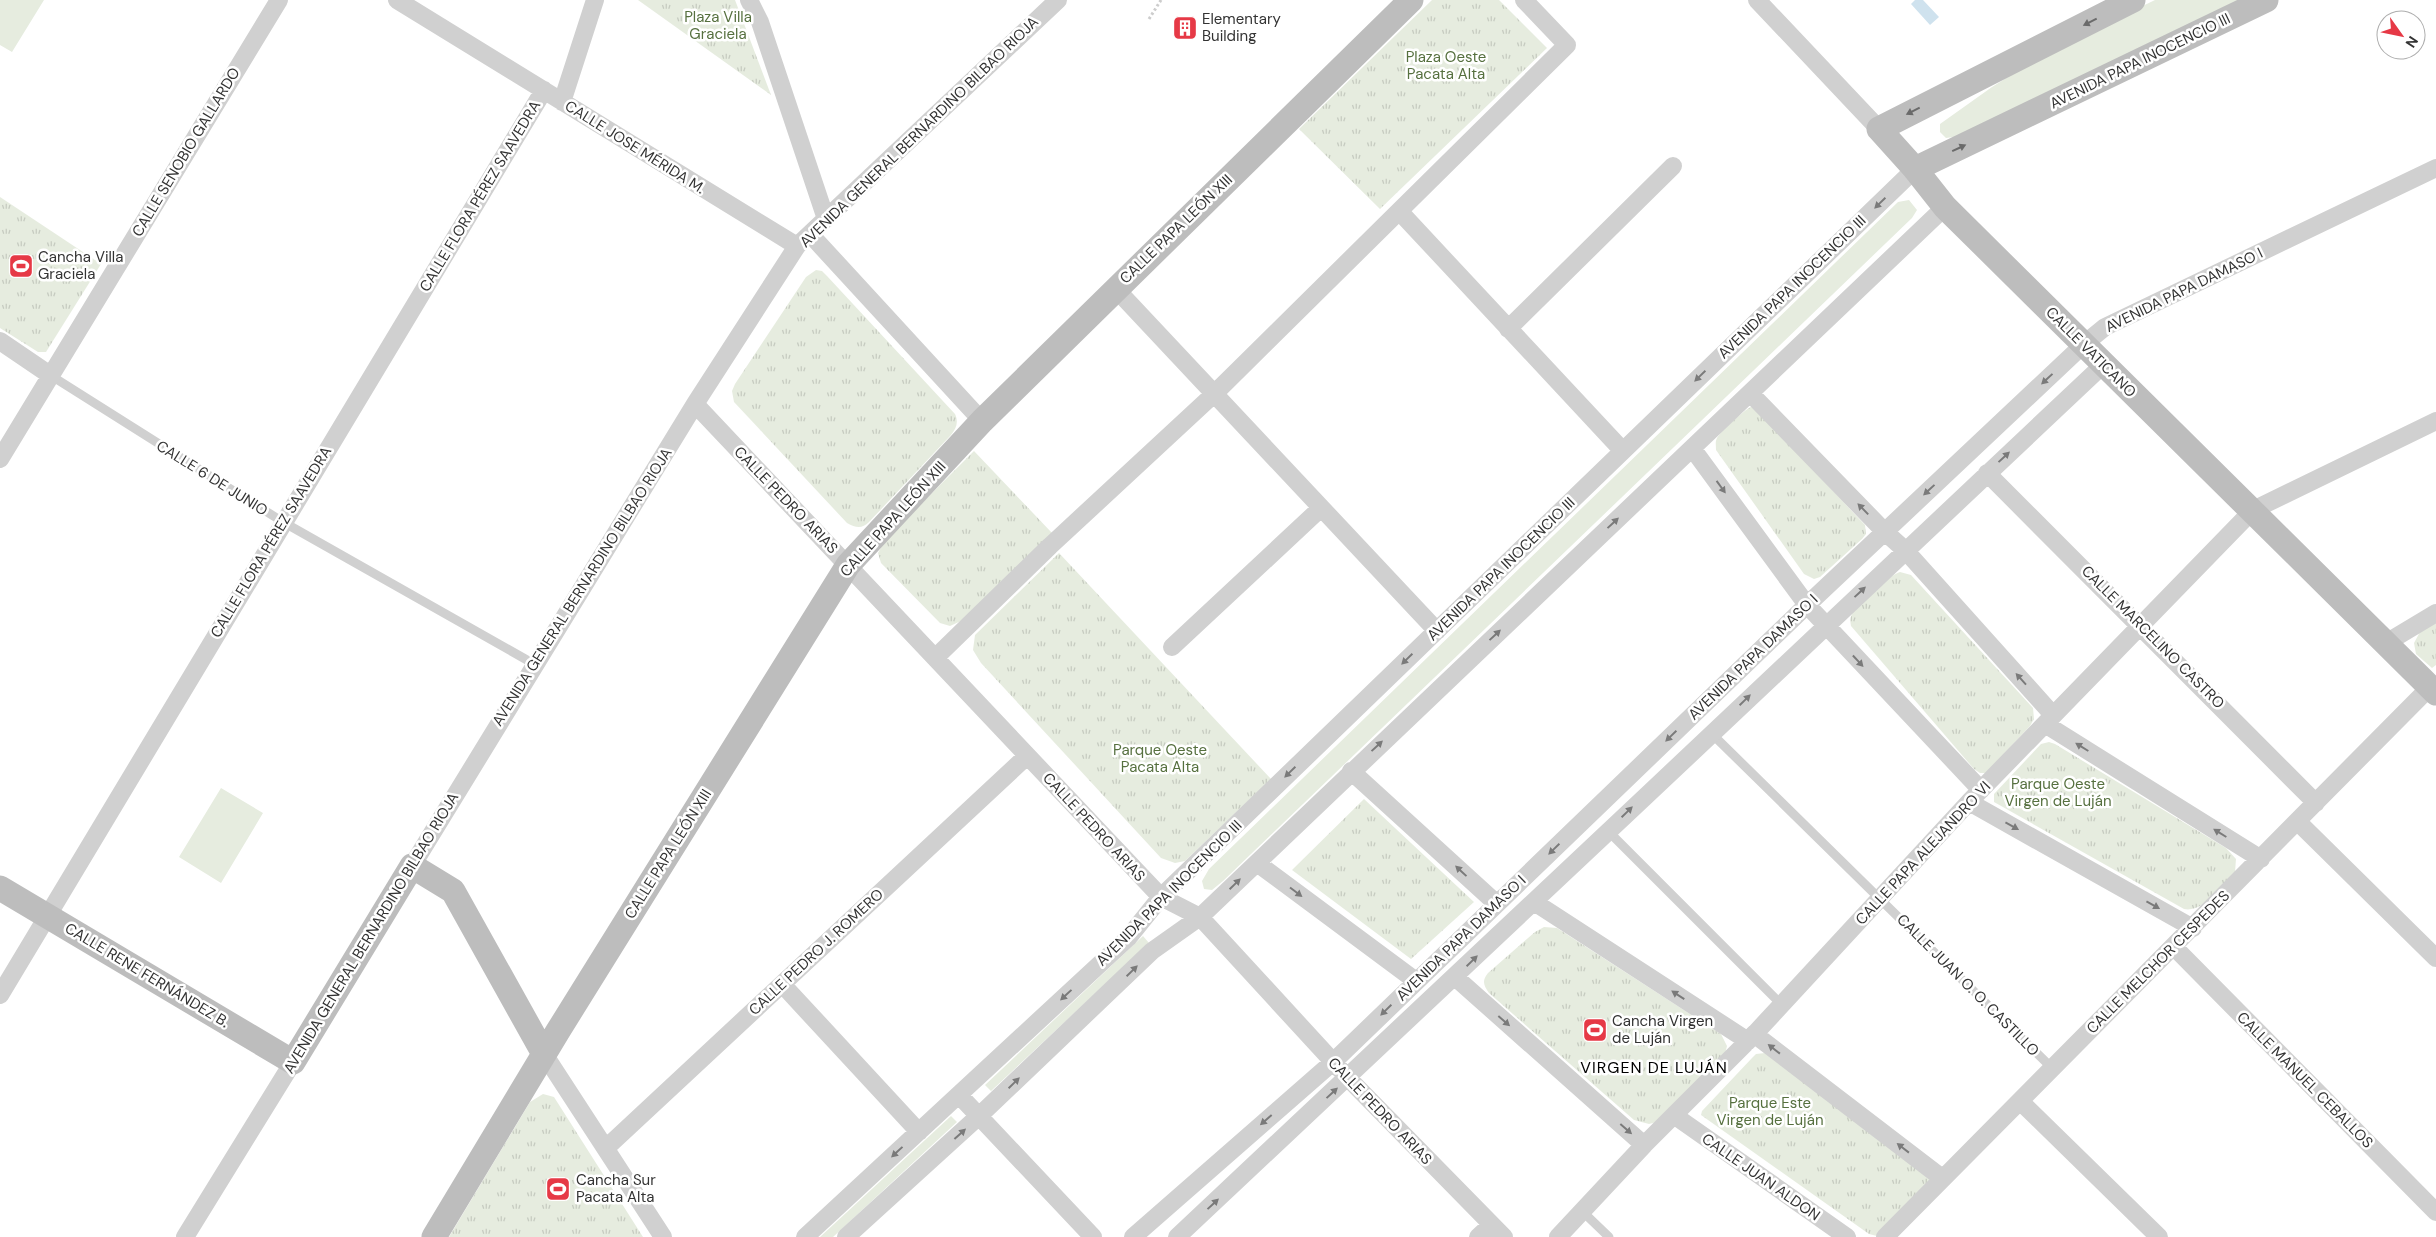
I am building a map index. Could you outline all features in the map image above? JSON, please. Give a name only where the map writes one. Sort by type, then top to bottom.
[{"type":"street","name":"CALLE SENOBIO GALLARDO","points":[[0,459],[278,0]]},
{"type":"street","name":"CALLE JOSE MÉRIDA M.","points":[[396,0],[798,246]]},
{"type":"street","name":"CALLE FLORA PÉREZ SAAVEDRA","points":[[562,102],[595,0]]},
{"type":"street","points":[[749,0],[760,22],[826,219]]},
{"type":"street","name":"AVENIDA GENERAL BERNARDINO BILBAO RIOJA","points":[[185,1237],[534,664],[695,404],[798,246],[1058,0]]},
{"type":"street","name":"CALLE PAPA LEÓN XIII","points":[[434,1237],[544,1054],[848,565],[982,421],[1115,288],[1411,0]]},
{"type":"street","points":[[936,657],[1050,546],[1214,394],[1567,45],[1524,0]]},
{"type":"street","name":"CALLE VATICANO","points":[[1757,0],[1879,129],[1945,206],[2103,365],[2253,510],[2433,690]]},
{"type":"street","points":[[1879,129],[2133,0]]},
{"type":"street","name":"AVENIDA PAPA INOCENCIO III","points":[[806,1237],[1128,938],[1161,897],[1915,169],[2266,0]]},
{"type":"street","name":"CALLE FLORA PÉREZ SAAVEDRA","points":[[0,996],[544,90]]},
{"type":"street","points":[[1508,329],[1673,166]]},
{"type":"street","name":"AVENIDA PAPA DAMASO I","points":[[1133,1237],[1333,1062],[1806,605],[2083,345],[2105,327],[2436,168]]},
{"type":"street","name":"AVENIDA PAPA INOCENCIO III","points":[[846,1237],[979,1116],[1152,951],[1200,918],[1351,771],[1945,206]]},
{"type":"street","points":[[1400,212],[1623,451]]},
{"type":"street","points":[[810,234],[982,421]]},
{"type":"street","points":[[1115,288],[1436,631]]},
{"type":"street","name":"CALLE 6 DE JUNIO","points":[[0,341],[50,375]]},
{"type":"street","name":"AVENIDA PAPA DAMASO I","points":[[1178,1237],[1534,902],[1824,625],[2103,365]]},
{"type":"street","points":[[1750,393],[1885,532],[1906,550],[2049,720],[2261,859]]},
{"type":"street","name":"CALLE PEDRO ARIAS","points":[[695,404],[1161,897],[1200,918],[1348,1078],[1498,1231]]},
{"type":"street","name":"CALLE PAPA ALEJANDRO VI","points":[[1558,1237],[1644,1145],[1675,1116],[1782,1005],[1975,796],[2253,510],[2436,421]]},
{"type":"street","points":[[1692,448],[1806,605],[1975,796],[2193,928]]},
{"type":"street","name":"CALLE MARCELINO CASTRO","points":[[1987,473],[2141,625],[2316,803]]},
{"type":"street","points":[[1172,647],[1321,508]]},
{"type":"street","points":[[2386,643],[2436,613]]},
{"type":"street","name":"CALLE MELCHOR CESPEDES","points":[[1885,1237],[1942,1178],[2022,1102],[2052,1068],[2174,948],[2316,803],[2433,690]]},
{"type":"street","name":"CALLE PEDRO J. ROMERO","points":[[606,1148],[1027,756]]},
{"type":"street","points":[[1351,771],[1497,904]]},
{"type":"street","points":[[2298,822],[2436,958]]},
{"type":"street","points":[[1257,863],[1416,981]]},
{"type":"street","points":[[412,866],[454,890],[544,1054],[663,1237]]},
{"type":"street","name":"CALLE RENE FERNÁNDEZ B.","points":[[0,888],[293,1062]]},
{"type":"street","points":[[1534,902],[1751,1037],[1942,1178]]},
{"type":"street","name":"CALLE MANUEL CEBALLOS","points":[[2174,948],[2436,1212]]},
{"type":"street","points":[[1454,977],[1644,1145]]},
{"type":"street","points":[[782,984],[919,1132]]},
{"type":"street","points":[[959,1095],[1093,1237]]},
{"type":"street","points":[[2022,1102],[2159,1237]]},
{"type":"street","name":"CALLE JUAN ALDON","points":[[1675,1116],[1847,1237]]},
{"type":"street","points":[[1478,1237],[1498,1231]]},
{"type":"lane","name":"CALLE 6 DE JUNIO","points":[[50,375],[283,522],[534,664]]},
{"type":"lane","name":"CALLE JUAN O. O. CASTILLO","points":[[1711,733],[2052,1068]]},
{"type":"lane","points":[[1608,831],[1782,1005]]},
{"type":"lane","points":[[1582,1211],[1609,1237]]},
{"type":"path","points":[[1149,19],[1162,0]]},
{"type":"green space","points":[[0,0],[44,0],[12,52],[0,45]]},
{"type":"green space","name":"Plaza Villa Graciela","points":[[638,0],[735,0],[771,95]]},
{"type":"green space","name":"Plaza Oeste Pacata Alta","points":[[1432,0],[1499,0],[1547,48],[1380,209],[1299,129]]},
{"type":"green space","points":[[2155,0],[2239,0],[1961,136],[1946,138],[1940,132],[1940,124],[1992,87],[2048,52]]},
{"type":"green space","points":[[0,197],[101,264],[46,352],[38,352],[0,328]]},
{"type":"green space","points":[[1909,200],[1917,210],[1912,218],[1223,881],[1212,890],[1204,889],[1202,881],[1209,869],[1898,202]]},
{"type":"green space","points":[[816,270],[822,271],[827,276],[955,414],[957,420],[956,428],[951,435],[869,522],[861,527],[847,523],[734,402],[732,391],[806,277]]},
{"type":"green space","points":[[1753,406],[1865,525],[1866,534],[1862,539],[1820,577],[1814,579],[1804,574],[1716,450],[1716,441],[1719,435],[1728,425]]},
{"type":"green space","points":[[974,451],[1052,533],[961,621],[950,626],[940,623],[881,563],[878,553],[885,540]]},
{"type":"green space","name":"Parque Oeste Pacata Alta","points":[[1059,553],[1271,779],[1185,861],[1175,863],[1161,858],[981,663],[973,650],[975,635]]},
{"type":"green space","name":"Parque Oeste Virgen de Luján","points":[[1900,572],[1911,575],[2033,708],[2034,719],[2030,726],[1986,773],[1980,773],[1974,769],[1851,626],[1851,615],[1860,604],[1882,584]]},
{"type":"green space","points":[[2436,621],[2436,665],[2432,668],[2416,654],[2414,643],[2421,630]]},
{"type":"green space","name":"Parque Oeste Virgen de Luján","points":[[2049,742],[2226,848],[2236,859],[2235,872],[2212,897],[2199,907],[2184,909],[1994,802],[1994,794],[2041,744]]},
{"type":"green space","points":[[221,788],[263,813],[221,883],[179,857]]},
{"type":"green space","points":[[1364,799],[1474,902],[1411,959],[1292,870]]},
{"type":"green space","name":"Parque Este Virgen de Luján","points":[[1544,927],[1557,928],[1721,1034],[1727,1046],[1725,1054],[1657,1122],[1649,1124],[1634,1120],[1489,993],[1484,985],[1484,980],[1488,973],[1535,932]]},
{"type":"green space","points":[[1143,936],[1149,943],[991,1091],[985,1085]]},
{"type":"green space","name":"Parque Este Virgen de Luján","points":[[1765,1053],[1931,1178],[1932,1184],[1881,1237],[1869,1234],[1701,1115],[1702,1111],[1756,1054]]},
{"type":"green space","points":[[543,1094],[554,1097],[643,1237],[449,1237],[530,1102]]},
{"type":"green space","points":[[951,1116],[957,1122],[833,1237],[820,1237]]},
{"type":"water","points":[[1915,0],[1923,0],[1939,17],[1930,25],[1911,4]]},
{"type":"place","name":"Elementary Building","points":[[1185,28]]},
{"type":"place","name":"Cancha Villa Graciela","points":[[21,266]]},
{"type":"place","name":"Cancha Virgen de Luján","points":[[1595,1030]]},
{"type":"place","name":"Cancha Sur Pacata Alta","points":[[558,1189]]},
{"type":"district","name":"VIRGEN DE LUJÁN","points":[[1654,1067]]}]
